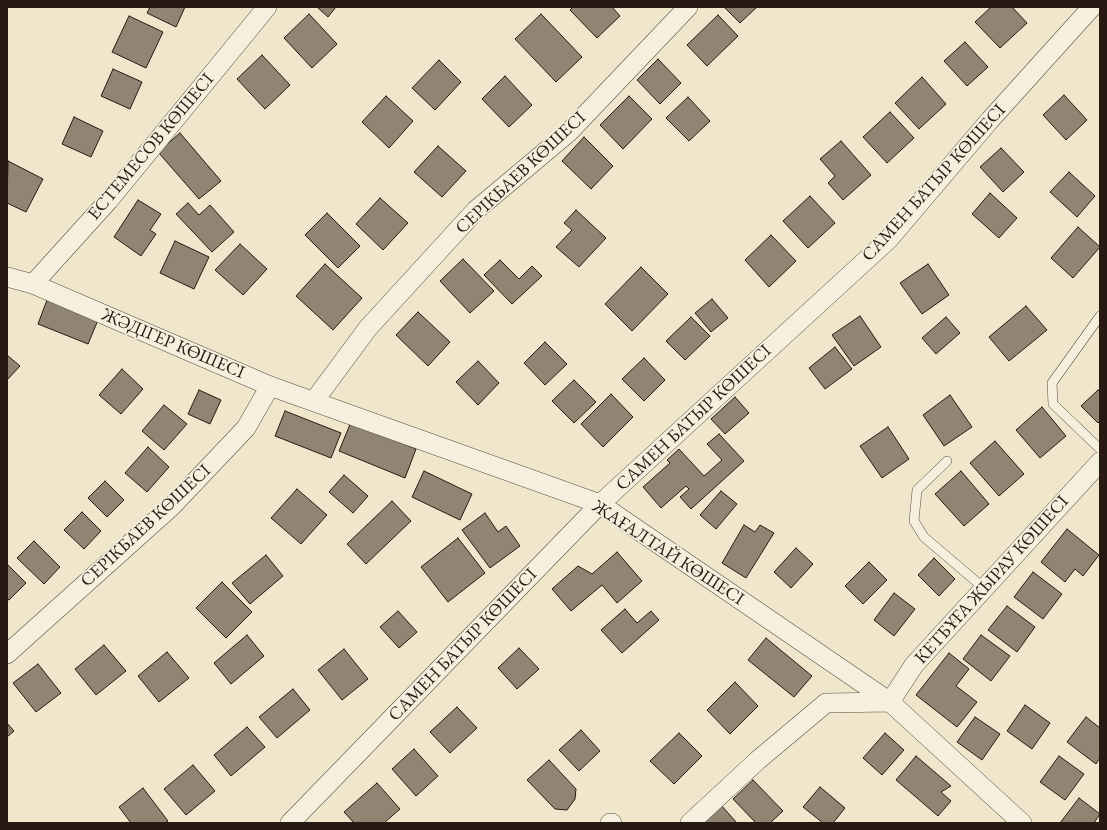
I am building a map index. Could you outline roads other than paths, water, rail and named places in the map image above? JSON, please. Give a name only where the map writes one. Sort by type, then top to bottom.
[{"type":"street","name":"ЕСТЕМЕСОВ КӨШЕСІ","points":[[33,284],[109,200],[267,7]]},
{"type":"street","name":"СЕРІКБАЕВ КӨШЕСІ","points":[[314,401],[368,328],[476,210],[569,132],[688,7]]},
{"type":"street","name":"САМЕН БАТЫР КӨШЕСІ","points":[[290,823],[600,504],[888,240],[990,120],[1092,7]]},
{"type":"street","points":[[7,277],[33,284]]},
{"type":"street","name":"ЖӘДІГЕР КӨШЕСІ","points":[[33,284],[270,386],[314,401]]},
{"type":"street","name":"СЕРІКБАЕВ КӨШЕСІ","points":[[7,654],[171,507],[246,428],[270,386]]},
{"type":"street","name":"ЖАҒАЛТАЙ КӨШЕСІ","points":[[314,401],[600,504],[890,702]]},
{"type":"street","name":"КЕТБҰҒА ЖЫРАУ КӨШЕСІ","points":[[890,702],[914,665],[1100,462]]},
{"type":"street","points":[[690,823],[758,760],[826,703],[890,702],[1022,823]]},
{"type":"lane","points":[[1100,316],[1052,383],[1053,404],[1100,449]]},
{"type":"lane","points":[[947,461],[917,490],[914,521],[924,537],[985,589]]}]
